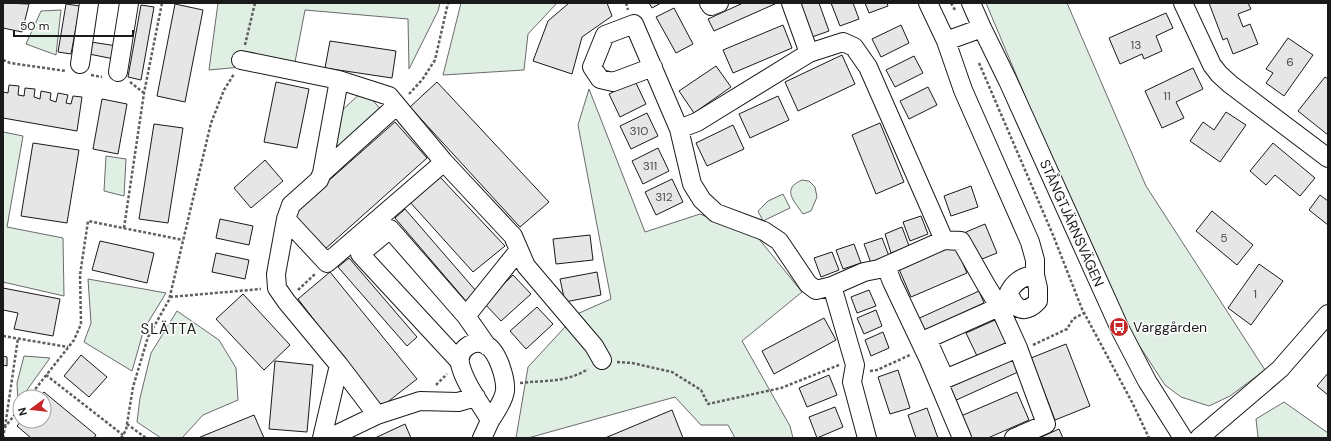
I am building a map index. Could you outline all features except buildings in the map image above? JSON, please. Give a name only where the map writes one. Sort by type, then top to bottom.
[{"type":"street","points":[[80,64],[89,3]]},
{"type":"street","points":[[118,72],[129,3]]},
{"type":"street","points":[[709,3],[711,6],[718,3]]},
{"type":"street","points":[[791,3],[810,53]]},
{"type":"street","points":[[653,67],[679,129],[692,184],[702,200],[716,214],[764,231],[779,241],[808,284],[816,290],[832,286],[864,272],[879,269],[944,240],[961,241],[986,285],[1006,304],[1024,309],[1032,307],[1038,301],[1035,260],[1030,242],[963,90],[946,41],[928,3]]},
{"type":"street","name":"STÅNGTJÄRNSVÄGEN","points":[[972,3],[974,31],[1008,81],[1120,329],[1147,380],[1183,438]]},
{"type":"street","points":[[1183,3],[1212,65],[1219,74],[1230,84],[1328,158]]},
{"type":"street","points":[[946,41],[974,31]]},
{"type":"street","points":[[679,129],[697,122],[810,53],[843,42],[854,46],[868,67],[944,240]]},
{"type":"street","points":[[241,60],[339,80],[389,96],[444,162],[513,236],[526,266],[594,346],[602,360]]},
{"type":"street","points":[[339,80],[322,173],[319,180],[291,205],[286,219],[276,274],[282,295],[339,365],[377,415]]},
{"type":"street","points":[[322,173],[396,106]]},
{"type":"street","points":[[286,219],[327,263],[444,162]]},
{"type":"street","points":[[460,362],[360,254],[390,229],[466,316],[498,359],[504,374],[505,392],[499,408],[490,420],[482,438]]},
{"type":"street","points":[[466,316],[519,250]]},
{"type":"street","points":[[886,266],[929,360],[962,438]]},
{"type":"street","points":[[1014,438],[1046,424],[1018,348],[1006,304],[1013,284],[1020,278],[1028,275],[1037,281]]},
{"type":"street","points":[[832,286],[855,365],[852,382],[867,438]]},
{"type":"street","points":[[1006,304],[927,339],[945,379],[1018,348]]},
{"type":"street","points":[[1199,438],[1280,369],[1328,314]]},
{"type":"street","points":[[487,346],[481,343],[469,345],[464,348],[460,362],[464,377],[490,420]]},
{"type":"street","points":[[322,438],[339,365]]},
{"type":"street","points":[[329,438],[377,415],[420,401],[458,402],[476,398]]},
{"type":"path","points":[[124,228],[144,93],[162,3]]},
{"type":"path","points":[[46,375],[122,437],[126,430],[133,387],[148,337],[170,297],[211,123],[224,90],[240,66],[255,3]]},
{"type":"path","points":[[396,106],[422,80],[435,60],[448,3]]},
{"type":"path","points":[[951,3],[974,31]]},
{"type":"path","points":[[979,63],[1053,235],[1082,309],[1133,404],[1149,438]]},
{"type":"path","points":[[35,389],[74,340],[81,324],[80,275],[88,221],[183,240]]},
{"type":"path","points":[[170,297],[282,295],[327,263]]},
{"type":"path","points":[[1018,348],[1026,348],[1067,329],[1073,319],[1084,313]]},
{"type":"path","points":[[3,336],[68,347]]},
{"type":"path","points":[[4,438],[18,338]]},
{"type":"path","points":[[708,404],[781,388],[839,365],[855,365],[866,372],[877,370],[912,354],[929,360]]},
{"type":"path","points":[[420,401],[460,362]]},
{"type":"path","points":[[5,427],[12,418]]},
{"type":"path","points":[[127,424],[146,438]]},
{"type":"green space","points":[[218,3],[440,3],[438,11],[409,69],[408,19],[305,10],[295,62],[209,70]]},
{"type":"green space","points":[[461,3],[557,3],[528,34],[524,70],[443,75]]},
{"type":"green space","points":[[986,3],[1067,3],[1146,186],[1265,370],[1230,396],[1209,406],[1181,397],[1165,385],[1131,333],[1046,146]]},
{"type":"green space","points":[[61,10],[56,55],[26,44],[41,11]]},
{"type":"green space","points":[[589,89],[645,232],[700,214],[759,239],[802,292],[742,341],[790,426],[793,438],[735,438],[728,425],[701,425],[675,397],[528,438],[516,438],[528,367],[577,314],[611,299],[578,125]]},
{"type":"green space","points":[[364,90],[382,111],[329,159],[337,115]]},
{"type":"green space","points":[[3,132],[23,136],[7,227],[63,238],[64,296],[3,282]]},
{"type":"green space","points":[[106,156],[126,159],[124,196],[104,191]]},
{"type":"green space","points":[[802,180],[809,181],[815,187],[817,197],[811,211],[803,214],[791,196],[792,187]]},
{"type":"green space","points":[[783,194],[790,208],[763,221],[758,211],[768,201]]},
{"type":"green space","points":[[88,279],[166,293],[144,329],[132,371],[84,342],[91,323]]},
{"type":"green space","points":[[177,311],[219,340],[236,368],[238,400],[203,415],[182,438],[161,438],[137,422],[140,398],[151,353]]},
{"type":"green space","points":[[24,356],[50,358],[28,389],[17,389],[17,383]]},
{"type":"green space","points":[[1284,402],[1328,433],[1328,438],[1258,437],[1256,419]]},
{"type":"place","name":"Varggården","points":[[1119,327]]},
{"type":"district","name":"SLÄTTA","points":[[169,329]]}]
